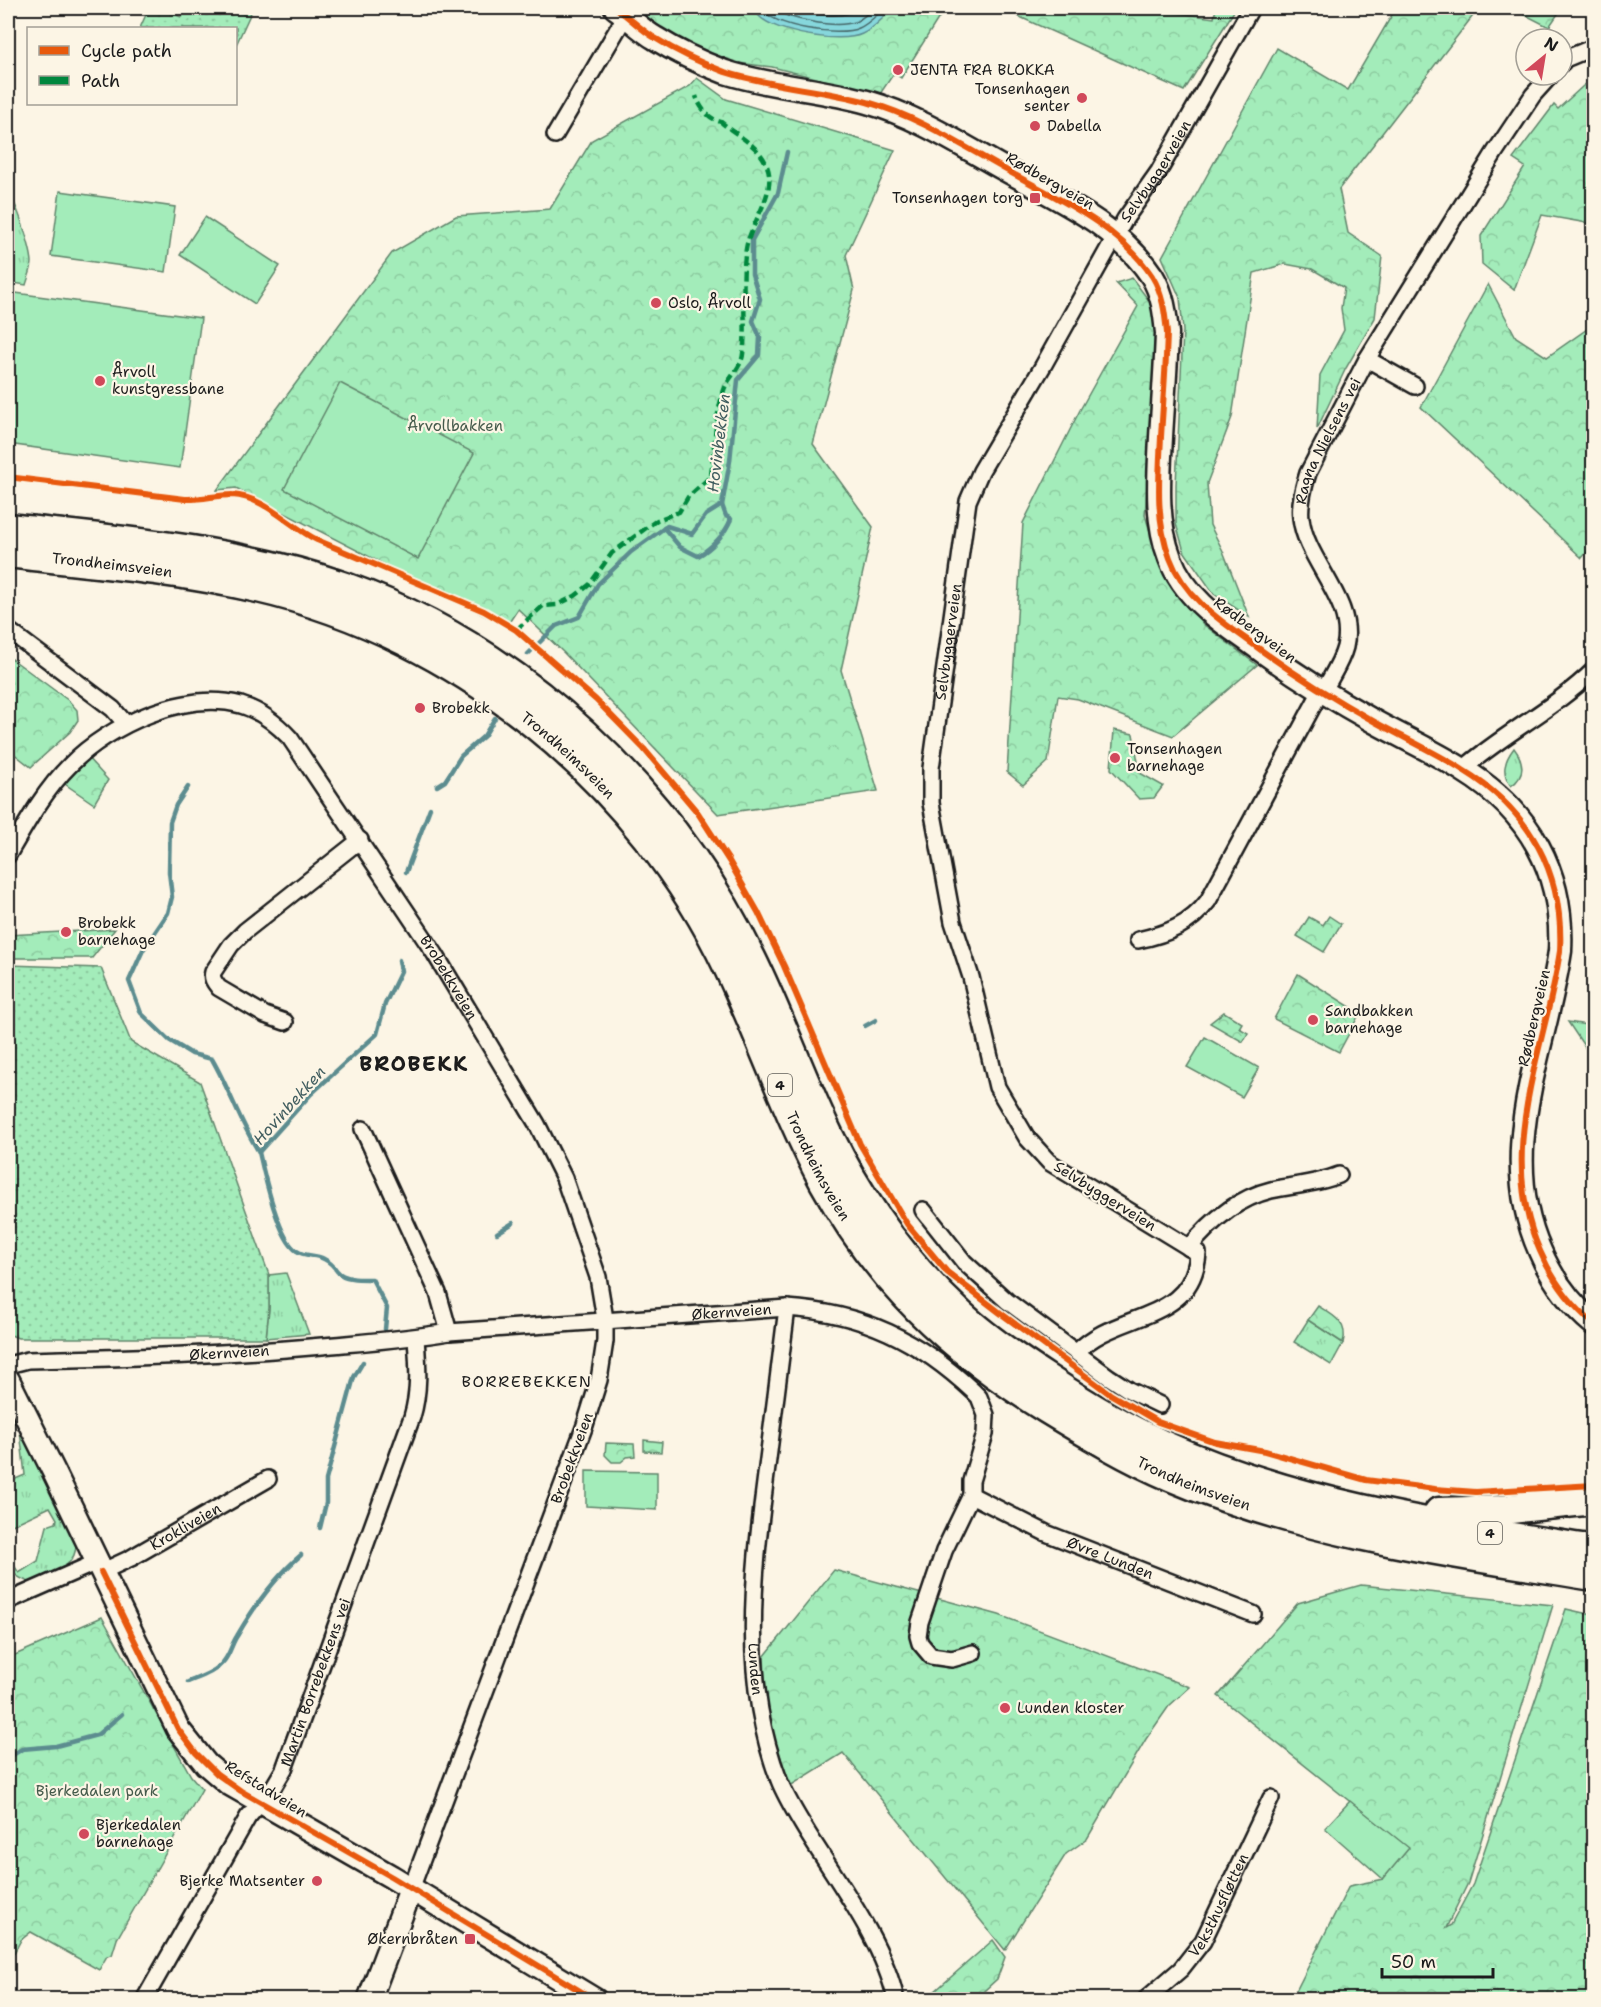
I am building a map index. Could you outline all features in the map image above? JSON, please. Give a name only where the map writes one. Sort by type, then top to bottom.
[{"type":"highway","name":"Trondheimsveien","points":[[8,528],[204,552],[310,576],[343,586],[426,623],[500,666],[567,718],[607,754],[663,817],[703,872],[728,913],[753,962],[845,1168],[866,1203],[892,1239],[958,1312],[990,1340],[1059,1387],[1162,1445],[1219,1468],[1284,1489],[1386,1513],[1593,1550]]},
{"type":"highway","name":"Trondheimsveien","points":[[8,553],[174,572],[262,589],[341,613],[379,629],[486,688],[556,742],[622,809],[658,852],[704,920],[728,968],[804,1142],[824,1183],[854,1230],[905,1295],[972,1358],[1013,1388],[1102,1443],[1146,1465],[1210,1491],[1267,1510],[1399,1545],[1593,1576]]},
{"type":"highway","points":[[1386,1513],[1501,1510],[1593,1500]]},
{"type":"street","name":"Selvbyggerveien","points":[[1189,1248],[1049,1162],[1027,1138],[997,1087],[971,977],[953,922],[931,803],[931,768],[968,501],[981,471],[1125,219],[1159,171],[1251,8]]},
{"type":"street","name":"Rødbergveien","points":[[555,135],[621,11],[654,38],[726,72],[759,81],[869,103],[920,122],[1085,214],[1116,237],[1139,260],[1152,277],[1165,310],[1167,356],[1158,502],[1161,529],[1170,561],[1192,594],[1208,611],[1290,672],[1463,770],[1490,789],[1526,825],[1547,862],[1555,887],[1560,917],[1560,951],[1522,1128],[1520,1172],[1524,1205],[1532,1233],[1543,1258],[1554,1279],[1570,1301],[1593,1324]]},
{"type":"street","points":[[1574,55],[1593,47]]},
{"type":"street","name":"Ragna Nielsens vei","points":[[1322,692],[1345,646],[1345,619],[1340,604],[1307,541],[1300,517],[1303,488],[1308,473],[1367,359],[1501,143],[1540,87]]},
{"type":"street","name":"Ragna Nielsens vei","points":[[1367,359],[1415,386]]},
{"type":"street","points":[[8,630],[113,709],[126,724]]},
{"type":"street","points":[[1463,770],[1484,751],[1558,700],[1593,670]]},
{"type":"street","points":[[1138,940],[1175,930],[1200,912],[1322,692]]},
{"type":"street","name":"Brobekkveien","points":[[8,855],[39,803],[61,774],[87,750],[126,724],[152,713],[198,702],[228,703],[253,710],[274,722],[290,738],[441,964],[552,1152],[564,1178],[591,1258],[603,1299],[605,1319],[602,1363],[594,1400],[369,2000]]},
{"type":"street","points":[[285,1022],[265,1015],[219,988],[212,976],[213,972],[231,945],[245,931],[360,840]]},
{"type":"street","points":[[363,1129],[438,1293],[449,1332]]},
{"type":"street","points":[[1077,1352],[1093,1337],[1156,1311],[1182,1295],[1197,1265],[1198,1253],[1189,1248],[1207,1227],[1228,1210],[1253,1196],[1339,1175]]},
{"type":"street","points":[[923,1210],[975,1274],[1029,1318],[1129,1390],[1160,1405]]},
{"type":"street","name":"Økernveien","points":[[8,1365],[28,1360],[189,1356],[416,1338],[449,1332],[605,1319],[787,1308],[831,1313],[863,1321],[885,1330],[919,1349],[979,1397],[987,1414],[985,1434],[971,1481],[971,1495]]},
{"type":"street","name":"Lunden","points":[[787,1308],[753,1587],[754,1653],[758,1698],[779,1781],[876,1945],[888,1969],[896,2000]]},
{"type":"street","name":"Martin Borrebekkens vei","points":[[144,2000],[248,1816],[271,1791],[284,1769],[412,1418],[417,1399],[418,1382],[416,1338]]},
{"type":"street","name":"Refstadveien","points":[[8,1380],[178,1729],[196,1753],[217,1774],[260,1802],[411,1889],[595,2000]]},
{"type":"street","name":"Krokliveien","points":[[8,1601],[99,1567],[131,1558],[268,1479]]},
{"type":"street","points":[[971,1495],[944,1551],[926,1600],[918,1636],[922,1648],[937,1658],[952,1659],[974,1653]]},
{"type":"street","name":"Øvre Lunden","points":[[971,1495],[1046,1533],[1253,1614]]},
{"type":"street","name":"Veksthusfløtten","points":[[1145,2000],[1181,1969],[1203,1941],[1271,1798]]},
{"type":"green space","points":[[149,8],[161,8],[181,17],[185,8],[253,8],[237,43],[237,27],[140,27]]},
{"type":"green space","points":[[637,8],[945,8],[901,78],[894,73],[880,94],[772,67],[730,62],[683,44],[633,14]]},
{"type":"green space","points":[[1000,8],[1141,8],[1214,18],[1216,8],[1236,8],[1184,91]]},
{"type":"green space","points":[[1396,8],[1479,8],[1339,189],[1348,233],[1382,256],[1375,318],[1346,368],[1317,429],[1320,375],[1344,330],[1341,308],[1344,288],[1312,269],[1285,264],[1254,273],[1232,417],[1207,483],[1210,525],[1223,551],[1249,617],[1214,594],[1184,551],[1176,524],[1183,331],[1180,298],[1162,257],[1277,48],[1348,90]]},
{"type":"green space","points":[[1512,8],[1562,8],[1549,27]]},
{"type":"green space","name":"Årvollbakken","points":[[697,78],[726,99],[895,150],[846,255],[854,290],[813,444],[873,527],[841,670],[878,791],[718,814],[564,653],[518,609],[506,627],[236,488],[217,490],[392,253],[456,216],[550,209],[592,140],[690,86]]},
{"type":"green space","points":[[1593,79],[1593,224],[1542,215],[1514,290],[1482,264],[1481,236],[1525,167],[1513,159],[1554,105],[1558,109]]},
{"type":"green space","points":[[60,191],[175,207],[166,272],[51,256]]},
{"type":"green space","points":[[8,194],[19,215],[31,256],[31,268],[26,285],[8,282]]},
{"type":"green space","points":[[205,217],[280,266],[255,304],[180,255]]},
{"type":"green space","points":[[1132,278],[1150,302],[1158,337],[1145,515],[1157,555],[1178,591],[1203,624],[1257,665],[1173,736],[1078,699],[1058,696],[1048,762],[1023,785],[1007,772],[1023,523],[1080,410],[1138,306],[1116,283]]},
{"type":"green space","points":[[1488,284],[1516,337],[1547,357],[1593,325],[1594,544],[1582,558],[1421,407]]},
{"type":"green space","name":"Årvoll kunstgressbane","points":[[8,292],[201,318],[180,468],[8,444]]},
{"type":"green space","points":[[340,383],[474,453],[418,559],[284,489]]},
{"type":"green space","points":[[8,656],[69,701],[77,710],[78,720],[70,732],[31,767],[8,749]]},
{"type":"green space","points":[[1114,730],[1133,734],[1140,773],[1163,786],[1154,798],[1139,799],[1111,769]]},
{"type":"green space","points":[[1514,748],[1520,758],[1522,768],[1519,778],[1511,786],[1505,767]]},
{"type":"green space","points":[[86,756],[108,780],[94,804],[59,780]]},
{"type":"green space","points":[[1329,916],[1341,924],[1324,952],[1297,936],[1309,917],[1323,925]]},
{"type":"green space","points":[[115,929],[92,958],[8,958],[8,935]]},
{"type":"green space","points":[[8,965],[101,968],[131,1042],[200,1082],[269,1275],[266,1338],[18,1338],[8,1334]]},
{"type":"green space","points":[[1298,974],[1360,1013],[1339,1052],[1274,1019]]},
{"type":"green space","points":[[1224,1012],[1242,1023],[1239,1028],[1248,1033],[1243,1042],[1210,1023]]},
{"type":"green space","points":[[1568,1022],[1593,1026],[1593,1056],[1590,1055]]},
{"type":"green space","points":[[1205,1037],[1259,1068],[1242,1097],[1187,1067]]},
{"type":"green space","points":[[1593,1167],[1593,1195],[1590,1196],[1586,1168]]},
{"type":"green space","points":[[286,1273],[309,1334],[266,1338],[269,1275]]},
{"type":"green space","points":[[1318,1306],[1334,1316],[1342,1325],[1343,1343],[1308,1320]]},
{"type":"green space","points":[[1308,1320],[1343,1343],[1331,1365],[1294,1342]]},
{"type":"green space","points":[[8,1407],[13,1426],[8,1444]]},
{"type":"green space","points":[[19,1422],[76,1540],[76,1549],[69,1563],[32,1583],[21,1579],[8,1565],[11,1561],[19,1573],[38,1561],[47,1526],[56,1523],[57,1519],[50,1507],[8,1527],[8,1482],[25,1475]]},
{"type":"green space","points":[[644,1440],[662,1442],[661,1452],[644,1451]]},
{"type":"green space","points":[[606,1443],[634,1444],[635,1456],[627,1457],[621,1462],[612,1462],[605,1455]]},
{"type":"green space","points":[[586,1471],[657,1472],[657,1510],[586,1506]]},
{"type":"green space","points":[[834,1570],[999,1615],[1190,1687],[1169,1706],[1146,1739],[1087,1839],[1066,1854],[1005,1950],[843,1753],[790,1786],[767,1715],[764,1657]]},
{"type":"green space","points":[[1361,1585],[1553,1605],[1468,1883],[1446,1928],[1451,1925],[1473,1884],[1566,1609],[1593,1615],[1593,1999],[1292,1999],[1349,1886],[1383,1879],[1408,1848],[1218,1696],[1298,1603]]},
{"type":"green space","name":"Bjerkedalen park","points":[[102,1617],[191,1776],[202,1789],[117,1939],[112,1955],[107,1956],[99,1970],[31,1932],[21,1940],[8,1964],[8,1658]]},
{"type":"green space","points":[[1350,1801],[1409,1848],[1383,1879],[1325,1828]]},
{"type":"green space","points":[[993,1940],[1005,1957],[997,1979],[984,1991],[982,1999],[926,1999]]},
{"type":"water","points":[[755,8],[894,8],[866,32],[852,37],[839,38],[809,35],[779,27],[759,16]]},
{"type":"waterway","name":"Hovinbekken","points":[[528,654],[556,626],[579,617],[598,584],[631,552],[667,526],[692,534],[706,515],[722,505],[730,461],[738,380],[759,355],[760,337],[753,321],[760,299],[752,274],[752,240],[778,193],[787,152]]},
{"type":"waterway","name":"Hovinbekken","points":[[664,528],[680,547],[698,556],[718,540],[731,519],[726,516],[722,505]]},
{"type":"waterway","name":"Hovinbekken","points":[[437,786],[445,781],[461,756],[484,736],[495,718]]},
{"type":"waterway","points":[[188,787],[176,805],[170,822],[169,872],[172,897],[168,913],[143,950],[129,981],[141,1013],[169,1040],[192,1054],[212,1059],[259,1152]]},
{"type":"waterway","name":"Hovinbekken","points":[[406,872],[430,808]]},
{"type":"waterway","name":"Hovinbekken","points":[[385,1329],[387,1308],[372,1279],[344,1276],[326,1260],[300,1253],[290,1244],[278,1220],[259,1152],[311,1094],[377,1034],[385,1004],[401,971],[399,960]]},
{"type":"waterway","points":[[865,1026],[876,1020]]},
{"type":"waterway","points":[[497,1233],[513,1223]]},
{"type":"waterway","name":"Hovinbekken","points":[[320,1528],[326,1503],[326,1480],[354,1377],[363,1362]]},
{"type":"waterway","name":"Hovinbekken","points":[[188,1682],[208,1674],[221,1665],[258,1603],[282,1573],[301,1555]]},
{"type":"waterway","name":"Hovinbekken","points":[[8,1758],[22,1749],[56,1746],[97,1735],[122,1714]]},
{"type":"marked path","points":[[516,630],[543,606],[557,605],[575,596],[589,585],[612,553],[657,520],[679,512],[688,497],[711,476],[721,400],[743,354],[744,272],[747,244],[767,195],[769,176],[764,159],[759,153],[747,141],[709,116],[696,96]]},
{"type":"cycle path","points":[[616,8],[663,43],[725,72],[867,102],[921,123],[1086,215],[1122,242],[1152,276],[1161,297],[1167,333],[1159,468],[1160,513],[1165,543],[1183,583],[1223,623],[1293,672],[1358,713],[1452,763],[1487,786],[1524,825],[1549,870],[1560,923],[1560,951],[1528,1101],[1523,1138],[1522,1176],[1527,1213],[1540,1251],[1556,1281],[1594,1324]]},
{"type":"cycle path","points":[[8,477],[185,499],[232,495],[244,497],[266,506],[317,540],[484,611],[516,630],[596,700],[644,749],[698,813],[758,912],[784,966],[860,1144],[907,1224],[947,1272],[1110,1394],[1158,1422],[1215,1442],[1265,1451],[1366,1480],[1476,1492],[1594,1485]]},
{"type":"cycle path","points":[[101,1572],[178,1729],[196,1753],[217,1774],[241,1791],[392,1877],[595,2000]]},
{"type":"place","name":"JENTA FRA BLOKKA","points":[[898,70]]},
{"type":"place","name":"Tonsenhagen senter","points":[[1082,98]]},
{"type":"place","name":"Dabella","points":[[1035,126]]},
{"type":"place","name":"Tonsenhagen torg","points":[[1035,198]]},
{"type":"place","name":"Oslo, Årvoll","points":[[656,303]]},
{"type":"place","name":"Årvoll kunstgressbane","points":[[100,381]]},
{"type":"place","name":"Brobekk","points":[[420,708]]},
{"type":"place","name":"Tonsenhagen barnehage","points":[[1115,758]]},
{"type":"place","name":"Brobekk barnehage","points":[[66,932]]},
{"type":"place","name":"Sandbakken barnehage","points":[[1313,1020]]},
{"type":"place","name":"Lunden kloster","points":[[1005,1708]]},
{"type":"place","name":"Bjerkedalen barnehage","points":[[84,1834]]},
{"type":"place","name":"Bjerke Matsenter","points":[[317,1881]]},
{"type":"place","name":"Økernbråten","points":[[470,1939]]},
{"type":"district","name":"BROBEKK","points":[[414,1064]]},
{"type":"district","name":"BORREBEKKEN","points":[[527,1381]]}]
